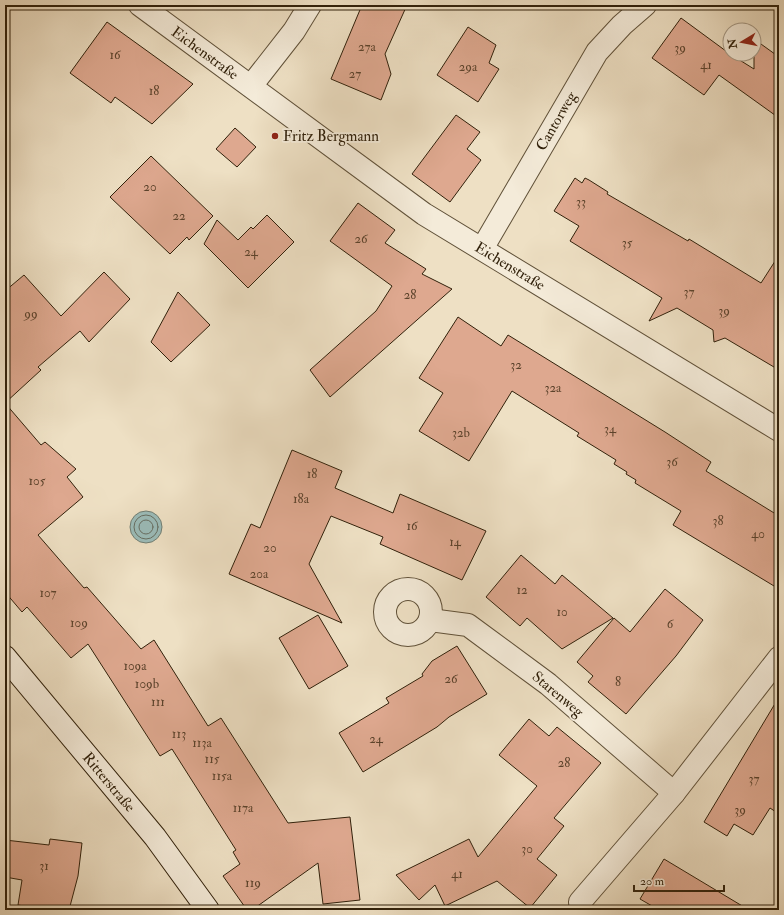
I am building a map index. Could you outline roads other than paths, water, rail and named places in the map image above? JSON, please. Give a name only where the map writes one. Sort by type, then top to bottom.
[{"type":"street","name":"Eichenstraße","points":[[140,5],[424,214],[779,430]]},
{"type":"street","name":"Eichenstraße","points":[[250,86],[294,31],[310,5]]},
{"type":"street","name":"Cantorweg","points":[[482,249],[597,52],[622,25],[645,5]]},
{"type":"street","name":"Starenweg","points":[[430,620],[468,625],[548,684],[674,793]]},
{"type":"street","name":"Ritterstraße","points":[[5,657],[155,837],[208,910]]},
{"type":"street","points":[[580,910],[580,902],[674,793],[779,658]]},
{"type":"water","points":[[143,511],[149,511],[159,518],[162,527],[161,533],[155,540],[149,543],[143,543],[133,536],[130,530],[130,524],[137,514]]},
{"type":"place","name":"Fritz Bergmann","points":[[275,136]]}]
